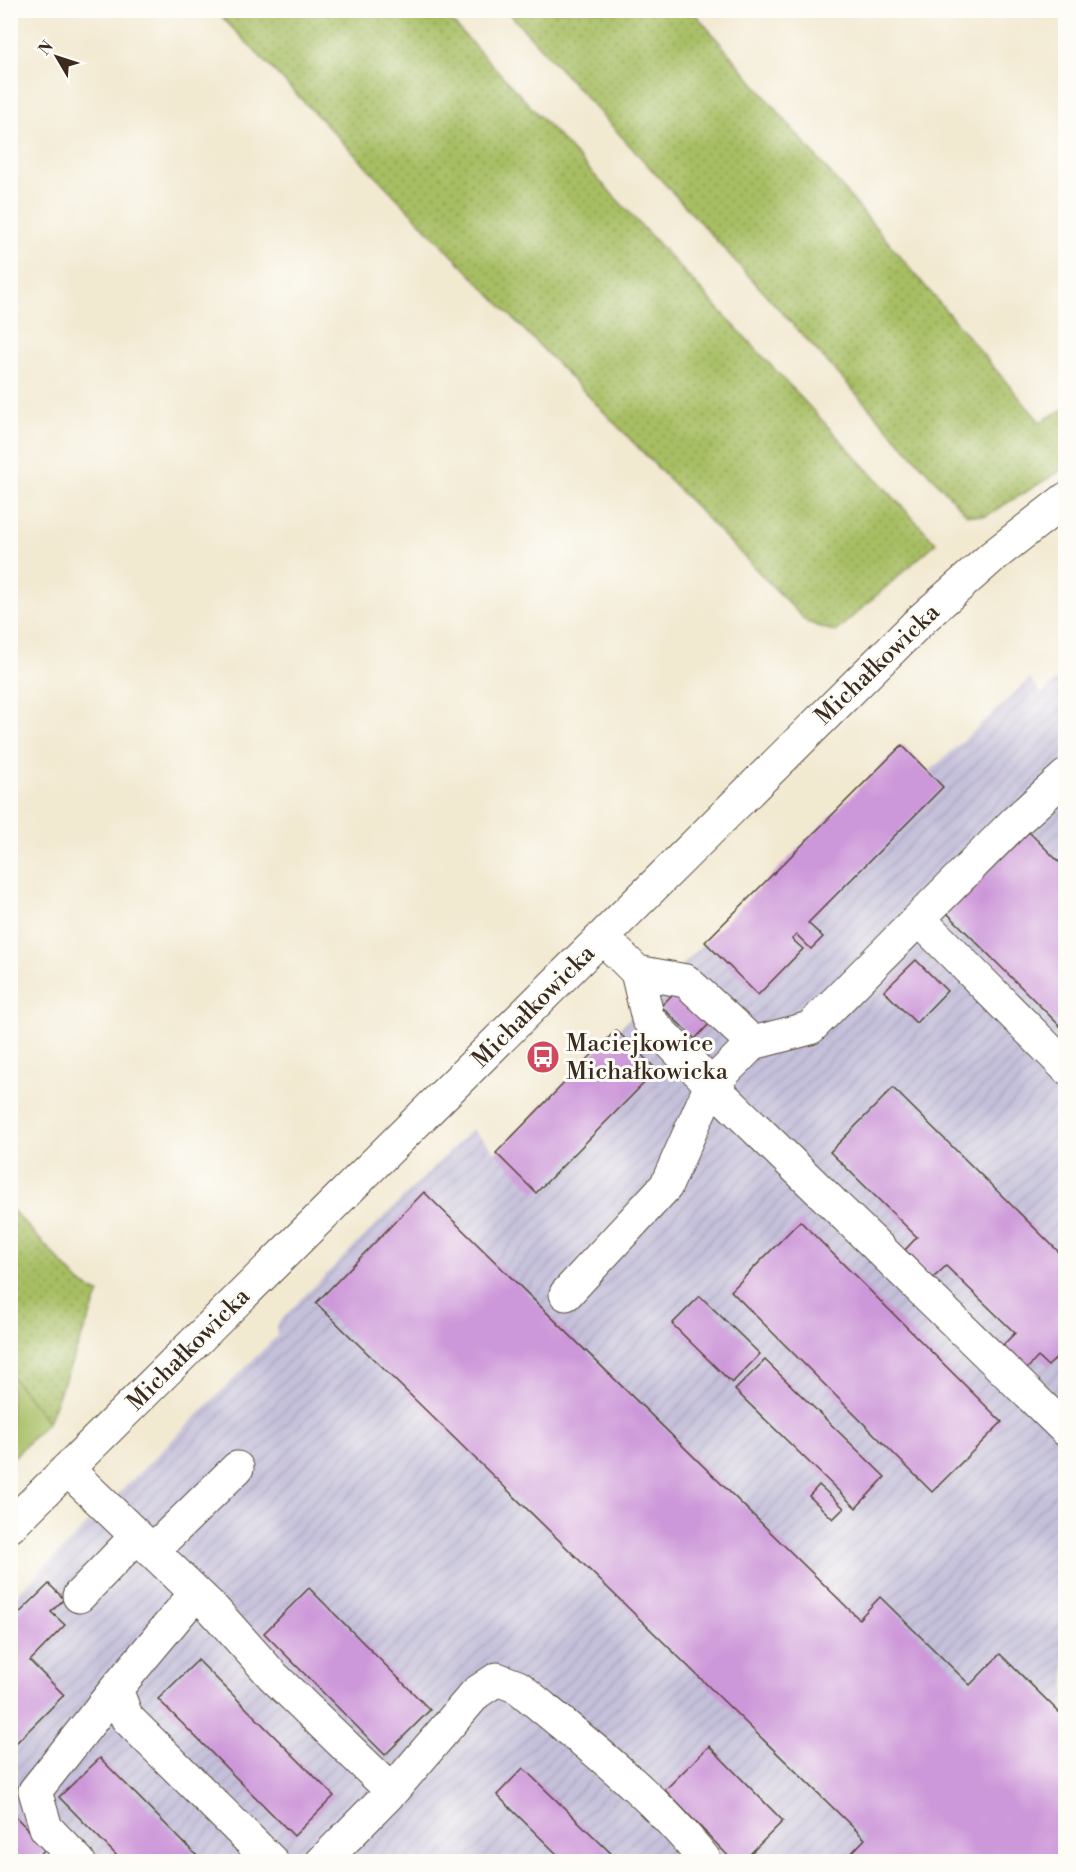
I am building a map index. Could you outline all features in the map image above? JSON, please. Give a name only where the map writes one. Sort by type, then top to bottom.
[{"type":"street","name":"Michałkowicka","points":[[10,1526],[922,618],[992,557],[1065,499]]},
{"type":"street","points":[[566,1294],[666,1186],[711,1085],[753,1043],[810,1028],[1015,822],[1065,776]]},
{"type":"street","points":[[919,919],[1065,1067]]},
{"type":"street","points":[[602,937],[637,972],[648,1019],[711,1085],[1065,1430]]},
{"type":"street","points":[[637,972],[686,981],[753,1043]]},
{"type":"street","points":[[79,1596],[237,1468]]},
{"type":"street","points":[[67,1469],[196,1593],[273,1676],[392,1791]]},
{"type":"street","points":[[79,1862],[46,1828],[35,1791],[196,1593]]},
{"type":"street","points":[[322,1862],[392,1791],[476,1693],[496,1679],[518,1687],[628,1779],[681,1829],[704,1859],[702,1862]]},
{"type":"street","points":[[116,1689],[127,1719],[272,1862]]},
{"type":"shaded area","points":[[1065,671],[1065,1861],[11,1862],[11,1600],[277,1336],[276,1325],[472,1129],[496,1152],[902,745],[929,772],[1030,679],[1042,694]]},
{"type":"green space","points":[[216,11],[442,11],[936,543],[835,632],[807,622]]},
{"type":"green space","points":[[507,11],[693,11],[1040,422],[1065,408],[1065,468],[986,516],[967,515]]},
{"type":"green space","points":[[10,1207],[80,1283],[99,1293],[48,1422],[11,1376]]},
{"type":"green space","points":[[11,1376],[48,1422],[10,1460]]},
{"type":"building","points":[[902,745],[943,787],[808,923],[823,937],[811,949],[797,935],[792,939],[803,949],[758,995],[705,942]]},
{"type":"building","points":[[1029,832],[1066,869],[1066,1032],[947,913]]},
{"type":"building","points":[[916,960],[947,991],[916,1023],[884,991]]},
{"type":"building","points":[[676,991],[709,1024],[695,1039],[661,1006]]},
{"type":"building","points":[[616,1030],[657,1070],[536,1193],[496,1153]]},
{"type":"building","points":[[893,1088],[1066,1259],[1066,1349],[1048,1366],[1038,1357],[1026,1370],[1002,1346],[1015,1333],[946,1266],[933,1278],[905,1250],[917,1237],[830,1152]]},
{"type":"building","points":[[424,1192],[859,1619],[880,1597],[970,1685],[1000,1654],[1066,1719],[1066,1862],[843,1862],[865,1839],[316,1303]]},
{"type":"building","points":[[800,1221],[1002,1422],[932,1492],[731,1291]]},
{"type":"building","points":[[700,1296],[760,1354],[732,1383],[672,1324]]},
{"type":"building","points":[[765,1360],[885,1477],[856,1508],[735,1390]]},
{"type":"building","points":[[819,1485],[844,1508],[833,1519],[809,1496]]},
{"type":"building","points":[[49,1584],[64,1599],[51,1612],[65,1625],[30,1661],[64,1695],[10,1749],[10,1622]]},
{"type":"building","points":[[309,1588],[430,1710],[385,1755],[264,1633]]},
{"type":"building","points":[[198,1660],[334,1796],[294,1836],[158,1699]]},
{"type":"building","points":[[709,1746],[783,1821],[742,1862],[734,1862],[665,1790]]},
{"type":"building","points":[[100,1758],[203,1862],[123,1862],[59,1797]]},
{"type":"building","points":[[523,1768],[620,1862],[565,1862],[497,1795]]},
{"type":"building","points":[[10,1811],[46,1848],[33,1862],[10,1862]]},
{"type":"place","name":"Maciejkowice Michałkowicka","points":[[543,1057]]}]
